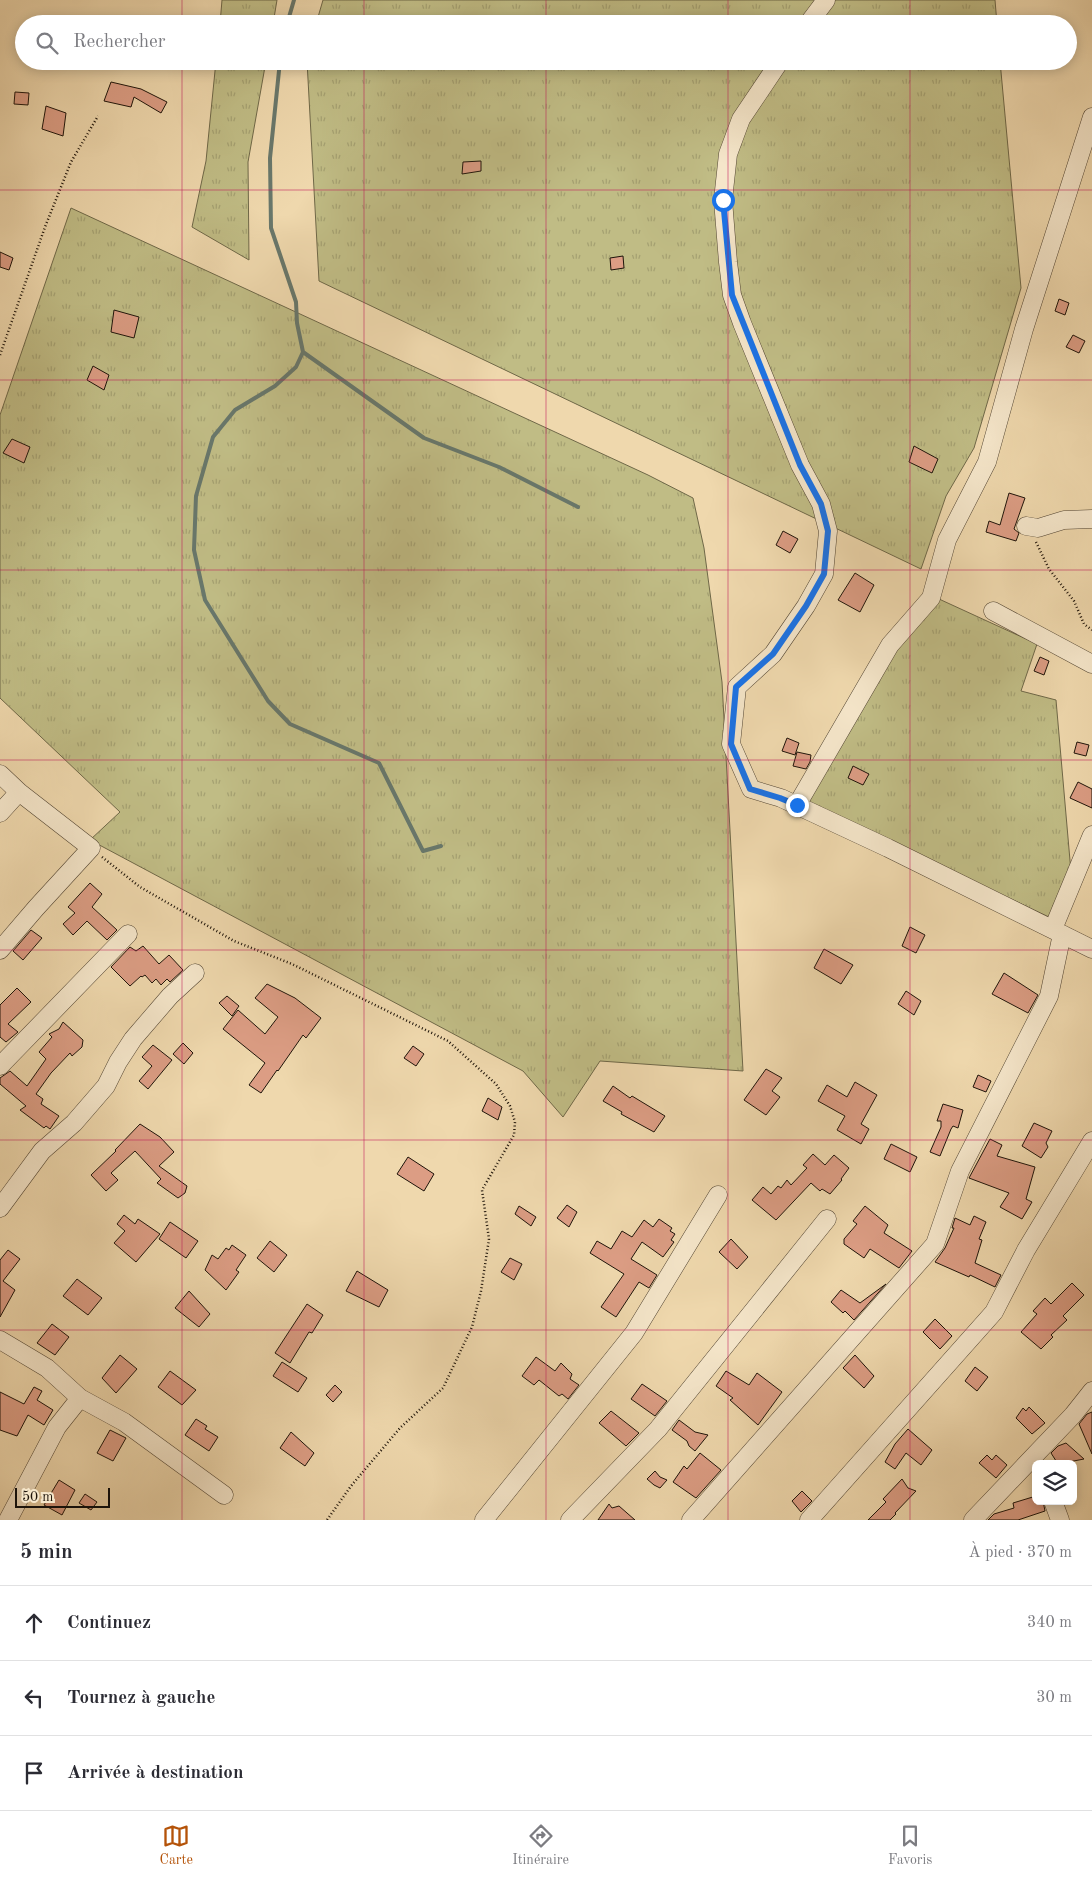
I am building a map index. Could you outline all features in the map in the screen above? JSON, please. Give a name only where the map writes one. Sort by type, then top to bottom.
[{"type":"street","points":[[815,15],[826,0]]},
{"type":"street","points":[[774,70],[741,119],[728,154],[723,200],[728,262],[732,295],[742,323],[800,465],[821,504],[828,531],[824,574],[806,606],[773,654],[736,687],[731,744],[750,789],[797,805],[1092,948]]},
{"type":"street","points":[[797,805],[890,645],[931,598],[947,540],[987,462],[1024,329],[1092,117]]},
{"type":"street","points":[[1026,526],[1038,528],[1064,520],[1092,519]]},
{"type":"street","points":[[993,611],[1092,664]]},
{"type":"street","points":[[0,774],[19,792],[91,848],[0,950]]},
{"type":"street","points":[[0,813],[19,792]]},
{"type":"street","points":[[691,1520],[936,1244],[960,1171],[1049,996],[1057,932],[1092,835]]},
{"type":"street","points":[[0,1066],[128,934]]},
{"type":"street","points":[[0,1208],[42,1151],[74,1123],[106,1086],[118,1062],[133,1039],[170,996],[195,972]]},
{"type":"street","points":[[809,1520],[994,1312],[1026,1250],[1092,1141]]},
{"type":"street","points":[[484,1520],[634,1332],[718,1195]]},
{"type":"street","points":[[570,1520],[658,1429],[826,1219]]},
{"type":"street","points":[[1,1344],[47,1368],[80,1398],[124,1422],[224,1495]]},
{"type":"street","points":[[973,1520],[1038,1459],[1092,1391]]},
{"type":"street","points":[[8,1520],[57,1427],[80,1398]]},
{"type":"street","points":[[1055,1505],[1060,1520]]},
{"type":"path","points":[[0,355],[45,227],[71,162],[98,116]]},
{"type":"path","points":[[1026,526],[1036,541],[1049,569],[1074,601],[1084,624],[1092,630]]},
{"type":"path","points":[[91,848],[140,887],[234,941],[292,964],[448,1041],[496,1084],[510,1106],[515,1122],[514,1135],[482,1190],[489,1239],[481,1291],[472,1327],[443,1388],[400,1428],[351,1486],[326,1520]]},
{"type":"green space","points":[[222,0],[277,0],[274,15],[221,15]]},
{"type":"green space","points":[[323,0],[995,0],[996,15],[319,15]]},
{"type":"green space","points":[[215,70],[264,70],[248,162],[249,260],[192,227],[206,161]]},
{"type":"green space","points":[[307,70],[1001,70],[1021,288],[974,448],[946,496],[921,569],[319,281]]},
{"type":"green space","points":[[71,208],[648,475],[693,498],[704,548],[722,682],[743,1071],[600,1061],[563,1117],[523,1071],[90,840],[120,812],[0,698],[0,415]]},
{"type":"green space","points":[[939,599],[1037,644],[1021,691],[1056,700],[1071,872],[1051,918],[806,802],[894,649]]},
{"type":"building","points":[[111,82],[141,89],[167,102],[161,113],[134,97],[131,107],[104,101]]},
{"type":"building","points":[[15,92],[29,93],[28,105],[14,104]]},
{"type":"building","points":[[46,106],[66,113],[63,136],[42,129]]},
{"type":"building","points":[[481,161],[481,171],[462,174],[463,162]]},
{"type":"building","points":[[0,252],[13,258],[9,270],[0,267]]},
{"type":"building","points":[[623,256],[624,268],[611,270],[610,258]]},
{"type":"building","points":[[1059,299],[1069,303],[1065,315],[1055,311]]},
{"type":"building","points":[[114,310],[139,317],[134,338],[111,332]]},
{"type":"building","points":[[1073,335],[1085,341],[1079,353],[1066,347]]},
{"type":"building","points":[[93,366],[109,375],[104,390],[87,380]]},
{"type":"building","points":[[12,439],[30,447],[24,463],[3,453]]},
{"type":"building","points":[[914,446],[938,459],[932,473],[909,462]]},
{"type":"building","points":[[1009,493],[1025,498],[1014,529],[1019,533],[1016,541],[986,532],[989,521],[1000,525]]},
{"type":"building","points":[[783,531],[798,539],[790,553],[776,545]]},
{"type":"building","points":[[855,573],[874,585],[860,612],[838,600]]},
{"type":"building","points":[[1040,657],[1049,661],[1044,675],[1034,671]]},
{"type":"building","points":[[787,738],[799,743],[795,755],[782,751]]},
{"type":"building","points":[[1077,742],[1089,745],[1086,756],[1074,753]]},
{"type":"building","points":[[797,752],[811,755],[806,769],[793,766]]},
{"type":"building","points":[[853,766],[869,774],[863,785],[848,778]]},
{"type":"building","points":[[1078,782],[1092,789],[1092,808],[1070,798]]},
{"type":"building","points":[[90,883],[102,894],[92,907],[117,930],[107,940],[87,921],[73,935],[63,924],[75,913],[68,907]]},
{"type":"building","points":[[910,927],[925,935],[916,953],[902,946]]},
{"type":"building","points":[[31,930],[42,938],[23,960],[13,951]]},
{"type":"building","points":[[143,946],[159,964],[169,955],[183,970],[170,982],[167,979],[161,985],[156,979],[152,983],[145,975],[141,976],[130,986],[111,967],[130,947],[136,951]]},
{"type":"building","points":[[824,949],[853,965],[841,984],[814,968]]},
{"type":"building","points":[[1004,973],[1038,995],[1028,1013],[992,994]]},
{"type":"building","points":[[267,984],[295,998],[321,1018],[306,1038],[303,1035],[261,1093],[249,1085],[265,1063],[223,1029],[238,1010],[265,1034],[278,1017],[255,998]]},
{"type":"building","points":[[17,988],[31,1002],[8,1024],[18,1032],[6,1042],[0,1037],[0,1005]]},
{"type":"building","points":[[906,991],[921,1001],[914,1015],[898,1004]]},
{"type":"building","points":[[227,996],[239,1006],[232,1016],[219,1003]]},
{"type":"building","points":[[63,1022],[83,1040],[82,1047],[72,1056],[70,1053],[51,1073],[36,1094],[43,1099],[41,1104],[59,1116],[50,1129],[46,1126],[44,1128],[20,1110],[26,1106],[0,1084],[0,1078],[10,1071],[27,1086],[46,1059],[39,1052],[52,1037],[49,1034],[59,1029]]},
{"type":"building","points":[[183,1043],[193,1053],[184,1064],[173,1054]]},
{"type":"building","points":[[153,1045],[172,1060],[148,1089],[139,1081],[152,1066],[142,1057]]},
{"type":"building","points":[[413,1046],[424,1054],[416,1066],[404,1058]]},
{"type":"building","points":[[766,1069],[782,1078],[772,1091],[780,1097],[766,1115],[744,1100]]},
{"type":"building","points":[[978,1075],[991,1081],[986,1092],[973,1087]]},
{"type":"building","points":[[855,1082],[877,1095],[861,1124],[869,1129],[861,1144],[837,1130],[845,1116],[818,1101],[827,1085],[847,1097]]},
{"type":"building","points":[[613,1086],[630,1098],[632,1096],[665,1116],[654,1132],[621,1114],[622,1112],[603,1101]]},
{"type":"building","points":[[488,1098],[502,1107],[498,1120],[482,1111]]},
{"type":"building","points":[[943,1104],[963,1110],[958,1128],[953,1126],[951,1129],[940,1156],[930,1152],[941,1127],[941,1121],[937,1121]]},
{"type":"building","points":[[1034,1123],[1052,1131],[1046,1143],[1048,1147],[1041,1158],[1022,1146]]},
{"type":"building","points":[[140,1124],[160,1137],[174,1152],[159,1166],[187,1186],[185,1193],[178,1198],[157,1183],[161,1179],[135,1151],[111,1173],[118,1180],[106,1191],[91,1175]]},
{"type":"building","points":[[990,1139],[1002,1145],[997,1156],[1035,1167],[1026,1199],[1032,1202],[1022,1219],[1000,1207],[1009,1193],[969,1178]]},
{"type":"building","points":[[891,1144],[917,1157],[910,1172],[884,1159]]},
{"type":"building","points":[[813,1154],[825,1165],[834,1155],[849,1168],[830,1194],[822,1189],[820,1191],[811,1183],[776,1220],[752,1200],[763,1187],[771,1194],[778,1186],[781,1188],[787,1180],[791,1185],[807,1168],[803,1165]]},
{"type":"building","points":[[408,1157],[434,1174],[424,1191],[397,1174]]},
{"type":"building","points":[[567,1205],[577,1212],[569,1227],[557,1218]]},
{"type":"building","points":[[519,1206],[536,1217],[531,1226],[515,1214]]},
{"type":"building","points":[[865,1206],[888,1225],[884,1233],[912,1251],[899,1268],[870,1249],[864,1258],[844,1244],[844,1239],[857,1224],[853,1221]]},
{"type":"building","points":[[124,1215],[135,1224],[138,1219],[160,1234],[136,1262],[114,1243],[125,1231],[117,1224]]},
{"type":"building","points":[[974,1216],[986,1222],[979,1239],[982,1240],[975,1263],[1001,1275],[995,1287],[935,1262],[945,1248],[954,1228],[952,1228],[955,1218],[970,1225]]},
{"type":"building","points":[[659,1219],[672,1228],[670,1231],[675,1234],[671,1240],[674,1242],[663,1257],[642,1242],[631,1259],[657,1275],[649,1288],[639,1282],[616,1317],[601,1307],[624,1274],[590,1253],[597,1241],[611,1249],[622,1231],[632,1237],[644,1220],[653,1227]]},
{"type":"building","points":[[170,1222],[198,1241],[186,1258],[159,1239]]},
{"type":"building","points":[[731,1239],[748,1257],[737,1269],[719,1252]]},
{"type":"building","points":[[270,1241],[287,1255],[274,1272],[257,1258]]},
{"type":"building","points":[[232,1245],[246,1255],[236,1270],[239,1272],[226,1290],[205,1270],[212,1255],[218,1259],[226,1248],[229,1250]]},
{"type":"building","points":[[8,1250],[20,1259],[3,1281],[15,1290],[0,1317],[0,1260]]},
{"type":"building","points":[[510,1258],[522,1264],[514,1280],[501,1272]]},
{"type":"building","points":[[357,1271],[388,1290],[379,1307],[346,1291]]},
{"type":"building","points":[[77,1279],[102,1298],[88,1315],[63,1296]]},
{"type":"building","points":[[1072,1283],[1084,1295],[1063,1316],[1067,1320],[1051,1335],[1053,1337],[1041,1349],[1021,1332],[1037,1314],[1033,1311],[1045,1298],[1051,1304]]},
{"type":"building","points":[[886,1284],[854,1320],[845,1311],[843,1313],[831,1302],[841,1290],[860,1303]]},
{"type":"building","points":[[189,1291],[210,1314],[199,1327],[175,1308]]},
{"type":"building","points":[[307,1304],[323,1315],[312,1333],[309,1332],[290,1363],[275,1353]]},
{"type":"building","points":[[935,1319],[952,1336],[940,1349],[923,1332]]},
{"type":"building","points":[[52,1324],[69,1337],[55,1355],[37,1343]]},
{"type":"building","points":[[120,1355],[137,1369],[116,1393],[102,1378]]},
{"type":"building","points":[[855,1355],[874,1376],[864,1388],[843,1368]]},
{"type":"building","points":[[536,1357],[555,1371],[561,1363],[572,1374],[570,1379],[579,1385],[568,1399],[562,1394],[559,1396],[539,1380],[534,1385],[522,1376]]},
{"type":"building","points":[[282,1362],[307,1378],[298,1392],[273,1376]]},
{"type":"building","points":[[975,1367],[988,1377],[977,1391],[965,1381]]},
{"type":"building","points":[[170,1371],[196,1390],[182,1405],[158,1387]]},
{"type":"building","points":[[726,1371],[749,1385],[757,1373],[782,1392],[758,1425],[730,1400],[733,1398],[716,1386]]},
{"type":"building","points":[[642,1384],[667,1401],[655,1416],[631,1399]]},
{"type":"building","points":[[335,1385],[342,1392],[333,1402],[326,1395]]},
{"type":"building","points":[[34,1387],[42,1391],[37,1400],[53,1410],[44,1425],[28,1415],[17,1436],[0,1430],[0,1392],[24,1404]]},
{"type":"building","points":[[1029,1407],[1045,1423],[1032,1434],[1016,1418],[1023,1408],[1026,1411]]},
{"type":"building","points":[[611,1411],[639,1433],[626,1446],[599,1423]]},
{"type":"building","points":[[1092,1412],[1092,1454],[1079,1424],[1087,1414]]},
{"type":"building","points":[[196,1419],[207,1426],[205,1429],[218,1437],[209,1451],[185,1435]]},
{"type":"building","points":[[679,1420],[695,1432],[708,1435],[695,1451],[689,1446],[687,1441],[672,1430]]},
{"type":"building","points":[[908,1429],[932,1450],[921,1465],[906,1453],[895,1469],[885,1462],[895,1444]]},
{"type":"building","points":[[110,1430],[126,1438],[113,1461],[97,1453]]},
{"type":"building","points":[[291,1432],[314,1453],[305,1466],[280,1448]]},
{"type":"building","points":[[1066,1443],[1084,1459],[1055,1460],[1051,1453],[1058,1446]]},
{"type":"building","points":[[700,1453],[721,1470],[696,1498],[673,1482],[684,1466],[687,1469]]},
{"type":"building","points":[[987,1455],[992,1460],[996,1455],[1007,1465],[996,1478],[979,1463]]},
{"type":"building","points":[[655,1471],[660,1477],[667,1480],[660,1488],[647,1479]]},
{"type":"building","points":[[902,1479],[908,1488],[916,1491],[890,1520],[868,1520],[886,1502],[883,1499]]},
{"type":"building","points":[[59,1480],[75,1490],[62,1515],[44,1505]]},
{"type":"building","points":[[802,1491],[812,1501],[801,1512],[792,1501]]},
{"type":"building","points":[[85,1494],[97,1502],[91,1510],[79,1503]]},
{"type":"building","points":[[1032,1497],[1032,1505],[1044,1505],[1045,1511],[1018,1520],[988,1520],[994,1514],[1014,1508],[1013,1503]]},
{"type":"building","points":[[609,1504],[612,1508],[619,1506],[635,1520],[598,1520]]},
{"type":"waterway","points":[[290,15],[294,0]]},
{"type":"waterway","points":[[279,70],[270,158],[271,228],[296,302],[297,323],[303,352],[296,367],[275,386],[235,410],[213,437],[196,496],[194,550],[205,600],[268,701],[290,724],[379,763],[423,851],[441,846]]},
{"type":"waterway","points":[[303,352],[424,438],[499,467],[578,507]]},
{"type":"route","points":[[723,200],[732,295],[800,465],[821,504],[828,531],[824,574],[806,606],[773,654],[736,687],[731,744],[750,789],[797,805]]}]
